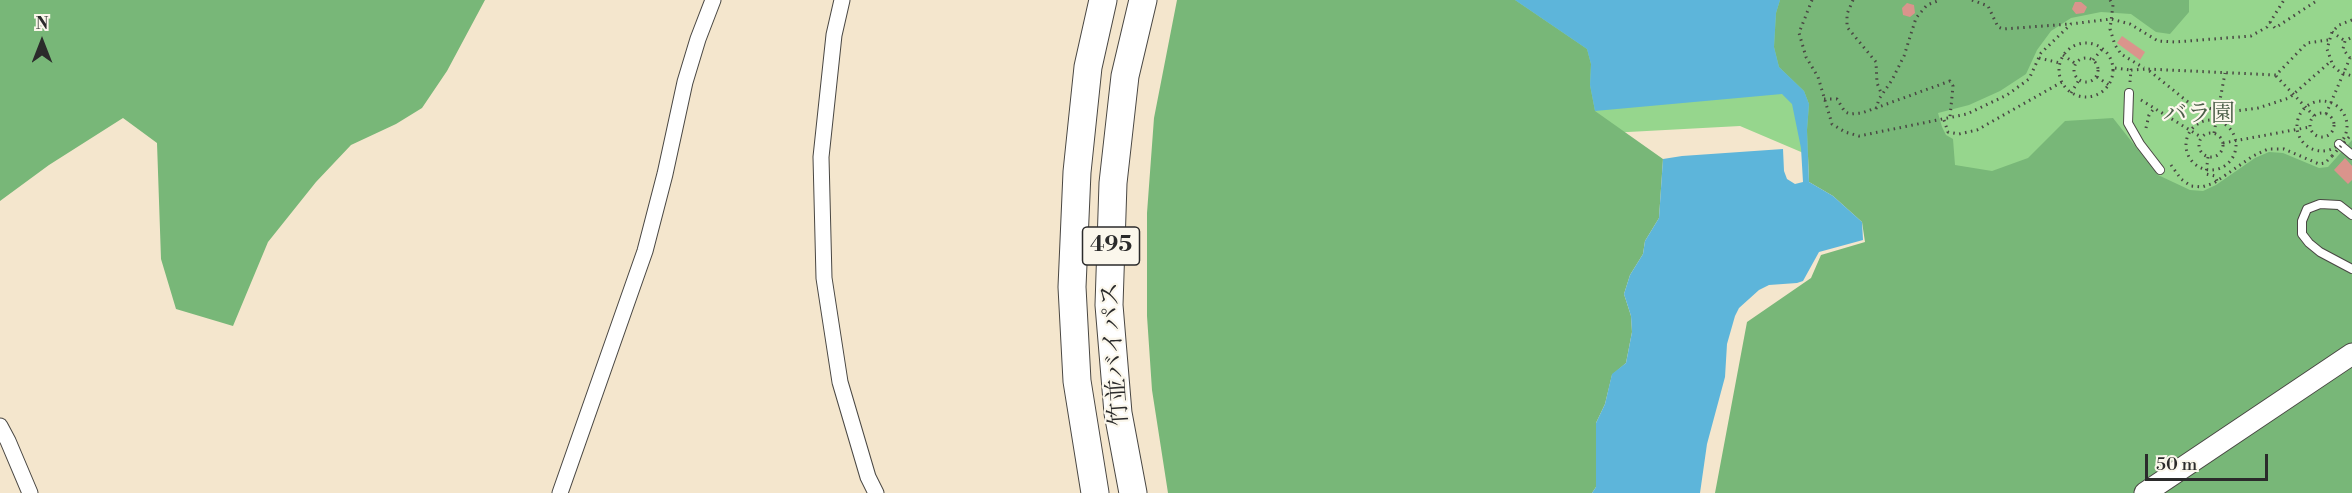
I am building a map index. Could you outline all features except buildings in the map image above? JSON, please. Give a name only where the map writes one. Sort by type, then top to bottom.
[{"type":"highway","name":"竹並バイパス","points":[[1095,493],[1077,381],[1072,287],[1077,172],[1088,67],[1103,0]]},
{"type":"highway","name":"竹並バイパス","points":[[1133,493],[1118,412],[1109,305],[1113,183],[1125,76],[1143,0]]},
{"type":"street","points":[[560,493],[645,251],[685,82],[713,0]]},
{"type":"street","points":[[842,0],[834,35],[821,157],[824,278],[840,382],[868,477],[876,493]]},
{"type":"street","points":[[2145,493],[2352,354]]},
{"type":"street","points":[[0,426],[30,493]]},
{"type":"lane","points":[[2129,93],[2128,123],[2140,144],[2160,170]]},
{"type":"lane","points":[[2339,144],[2352,154]]},
{"type":"lane","points":[[2352,215],[2339,205],[2320,204],[2307,209],[2302,221],[2302,234],[2320,252],[2352,270]]},
{"type":"path","points":[[1812,0],[1799,33],[1806,57],[1818,77],[1832,124],[1845,132],[1859,136],[1967,114],[2007,95],[2029,79],[2039,58],[2053,40],[2071,24]]},
{"type":"path","points":[[1853,0],[1847,14],[1847,27],[1876,62],[1877,83],[1882,95]]},
{"type":"path","points":[[1876,109],[1904,56],[1916,18],[1927,5],[1940,0]]},
{"type":"path","points":[[1972,0],[1988,6],[1998,27],[2002,29],[2111,19],[2130,24],[2158,41],[2175,42],[2251,36],[2266,27],[2284,0]]},
{"type":"path","points":[[2110,0],[2113,5],[2110,29],[2115,45],[2121,54],[2146,69],[2188,102],[2218,110],[2258,108],[2280,102],[2294,94],[2330,62]]},
{"type":"path","points":[[2270,22],[2275,28],[2318,0]]},
{"type":"path","points":[[2352,20],[2339,25],[2332,32],[2327,49],[2330,62],[2342,73],[2352,76]]},
{"type":"path","points":[[2332,32],[2345,41]]},
{"type":"path","points":[[2345,41],[2352,37]]},
{"type":"path","points":[[2276,75],[2307,43],[2328,40]]},
{"type":"path","points":[[2326,114],[2342,73],[2351,59],[2344,52],[2345,41]]},
{"type":"path","points":[[2089,42],[2106,51],[2111,56],[2114,68],[2109,85],[2098,94],[2089,97],[2072,93],[2062,82],[2059,69],[2063,55],[2072,46],[2089,42]]},
{"type":"path","points":[[2106,51],[2115,45]]},
{"type":"path","points":[[2093,60],[2103,48]]},
{"type":"path","points":[[2063,55],[2076,64]]},
{"type":"path","points":[[2039,58],[2060,63]]},
{"type":"path","points":[[2081,59],[2093,60],[2098,65],[2097,77],[2090,82],[2079,80],[2074,72],[2076,64],[2081,59]]},
{"type":"path","points":[[2114,68],[2276,75],[2314,116]]},
{"type":"path","points":[[2131,70],[2129,93],[2201,137]]},
{"type":"path","points":[[2214,133],[2224,73]]},
{"type":"path","points":[[2097,77],[2109,85]]},
{"type":"path","points":[[2072,93],[2079,80]]},
{"type":"path","points":[[1824,99],[1837,99],[1845,112],[1850,114],[1876,109],[1950,81],[1953,86],[1951,118]]},
{"type":"path","points":[[1944,120],[1948,132],[1959,134],[1977,130],[2062,82]]},
{"type":"path","points":[[2320,100],[2331,102],[2341,109],[2346,118],[2347,131],[2339,144],[2332,149],[2315,150],[2301,139],[2298,129],[2300,114],[2306,107],[2320,100]]},
{"type":"path","points":[[2145,132],[2146,122],[2155,107]]},
{"type":"path","points":[[2326,114],[2333,123],[2330,134],[2319,136],[2313,133],[2310,122],[2314,116],[2326,114]]},
{"type":"path","points":[[2346,118],[2351,117]]},
{"type":"path","points":[[2216,121],[2229,128],[2235,141],[2235,150],[2227,164],[2220,168],[2207,169],[2197,166],[2187,152],[2186,144],[2191,130],[2199,123],[2216,121]]},
{"type":"path","points":[[2223,143],[2310,127]]},
{"type":"path","points":[[2206,133],[2214,133],[2223,143],[2220,153],[2208,157],[2199,150],[2199,142],[2206,133]]},
{"type":"path","points":[[2167,160],[2181,179],[2191,186],[2202,187],[2217,181],[2253,156],[2268,149],[2284,149],[2319,164],[2325,163],[2352,133]]},
{"type":"path","points":[[2208,157],[2206,174],[2215,176],[2217,181]]},
{"type":"green space","points":[[0,0],[485,0],[447,71],[422,108],[396,124],[351,145],[316,182],[268,242],[233,326],[176,309],[161,259],[157,143],[123,118],[49,165],[0,201]]},
{"type":"green space","points":[[1177,0],[1515,0],[1587,49],[1591,64],[1590,85],[1595,111],[1663,159],[1659,218],[1645,241],[1643,254],[1630,275],[1624,294],[1631,316],[1632,332],[1626,363],[1612,375],[1605,404],[1596,423],[1596,487],[1592,493],[1168,493],[1152,390],[1147,316],[1147,213],[1154,118]]},
{"type":"green space","name":"バラ園","points":[[1215,0],[2352,0],[2352,288],[1935,209],[1740,126],[1404,144]]},
{"type":"green space","points":[[1780,0],[2189,0],[2189,12],[2170,34],[2156,32],[2131,14],[2101,12],[2071,18],[2051,31],[2037,50],[2026,74],[2000,91],[1969,105],[1938,113],[1946,135],[1953,139],[1955,165],[1992,171],[2028,158],[2065,121],[2113,118],[2158,175],[2190,190],[2203,191],[2216,185],[2255,158],[2269,152],[2283,153],[2319,168],[2328,167],[2352,140],[2352,493],[1715,493],[1747,322],[1811,278],[1821,255],[1865,242],[1862,222],[1833,196],[1809,182],[1807,130],[1809,104],[1804,91],[1779,67],[1774,47],[1776,13]]},
{"type":"water","points":[[1515,0],[1780,0],[1776,13],[1774,47],[1779,67],[1804,91],[1809,104],[1807,130],[1809,182],[1833,196],[1862,222],[1863,240],[1819,252],[1803,281],[1769,285],[1759,290],[1739,308],[1727,344],[1725,377],[1707,444],[1700,493],[1592,493],[1596,487],[1596,423],[1605,404],[1612,374],[1626,363],[1632,332],[1631,316],[1624,294],[1630,275],[1643,254],[1645,241],[1659,218],[1663,159],[1783,149],[1784,171],[1787,179],[1795,184],[1803,182],[1801,148],[1792,104],[1782,94],[1595,111],[1590,85],[1591,64],[1587,49]]}]
